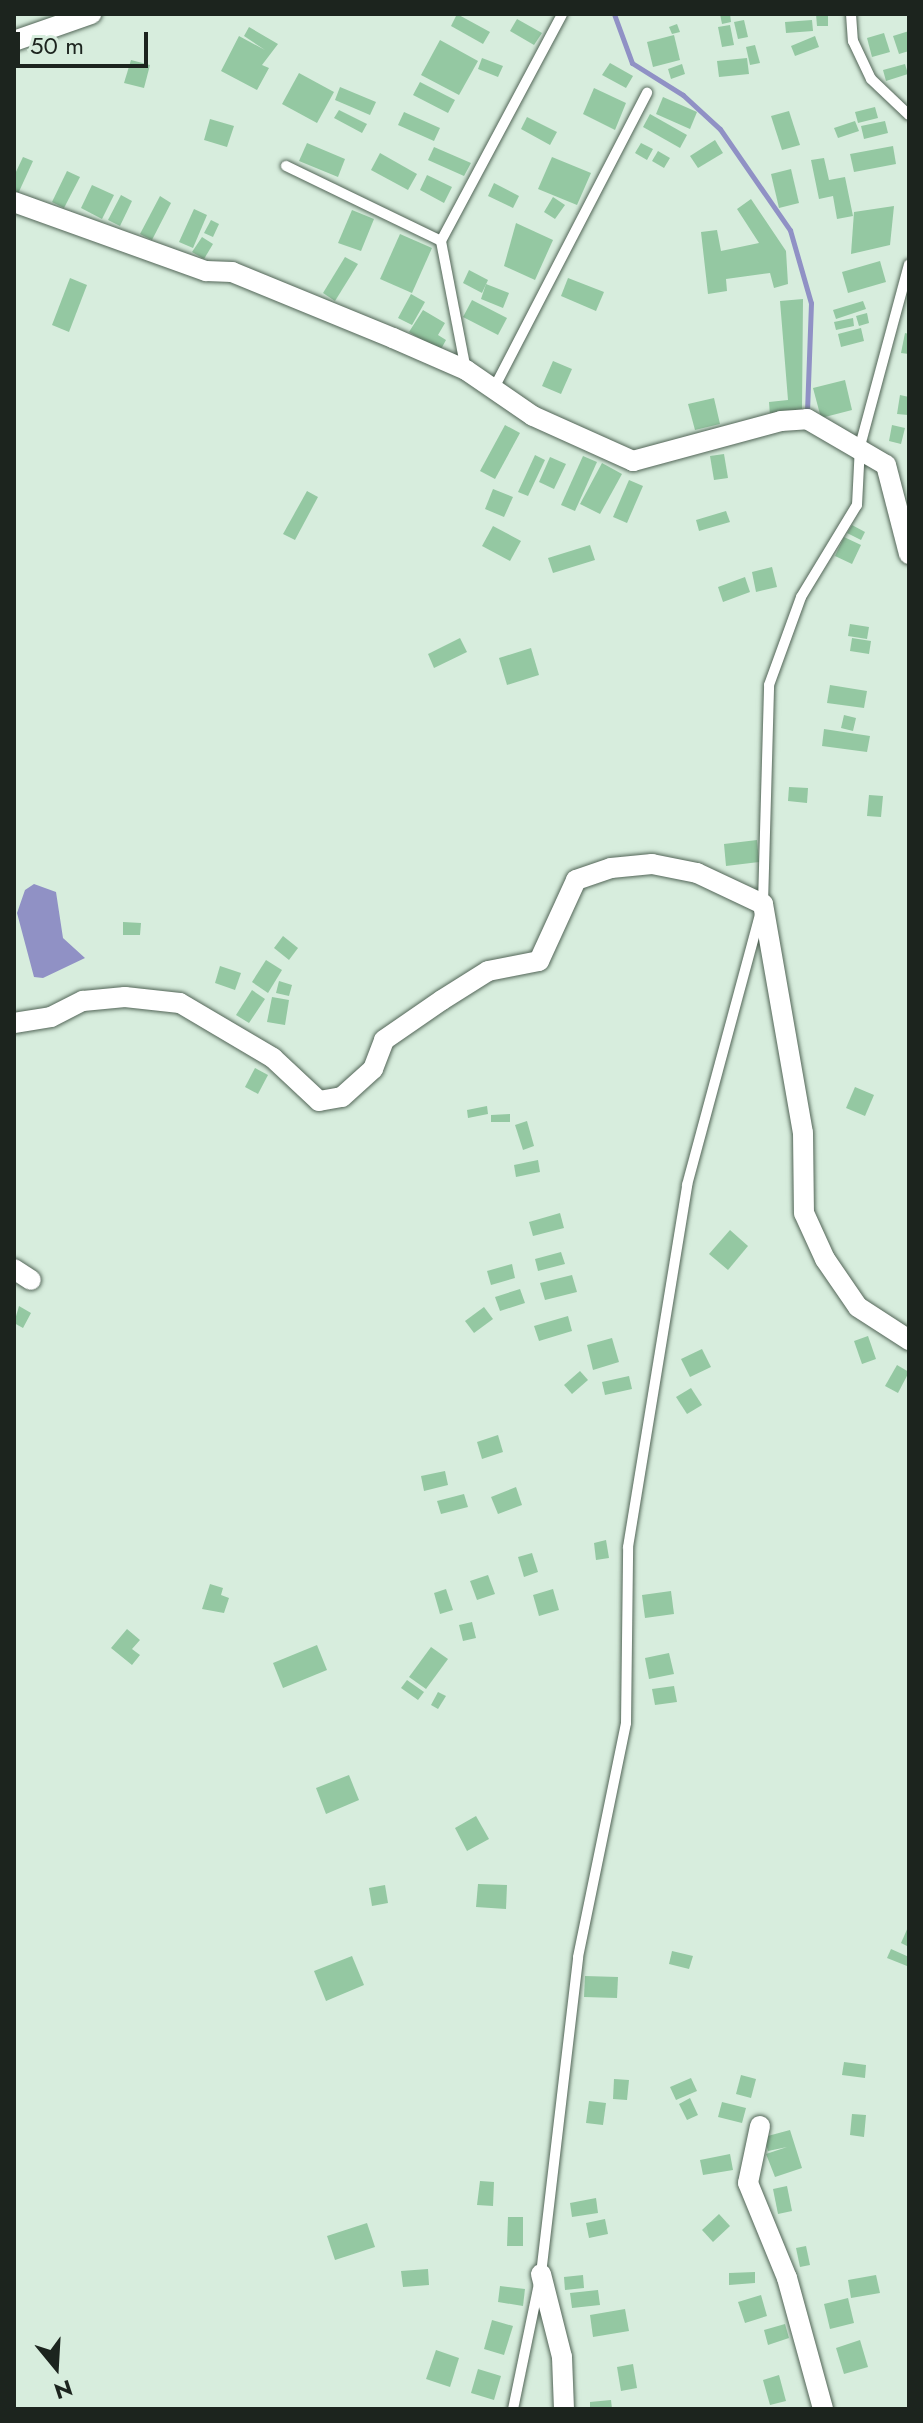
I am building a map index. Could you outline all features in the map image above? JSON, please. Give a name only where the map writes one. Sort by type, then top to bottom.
[{"type":"street","points":[[14,41],[91,14]]},
{"type":"street","points":[[14,202],[206,271],[232,272],[466,370],[533,416],[633,461],[807,419],[860,446],[886,465],[909,554]]},
{"type":"street","points":[[14,1023],[51,1017],[83,1001],[125,997],[180,1003],[273,1058],[319,1101],[342,1097],[373,1069],[384,1040],[488,971],[539,961],[576,880],[611,868],[652,864],[697,873],[763,904],[803,1133],[804,1213],[825,1259],[858,1307],[909,1340]]},
{"type":"street","points":[[760,2126],[748,2183],[787,2278],[823,2409]]},
{"type":"street","points":[[541,2274],[562,2357],[564,2409]]},
{"type":"lane","points":[[466,370],[441,241],[562,14]]},
{"type":"lane","points":[[851,14],[853,41],[871,79],[909,115]]},
{"type":"lane","points":[[493,390],[647,93]]},
{"type":"lane","points":[[286,166],[441,241]]},
{"type":"lane","points":[[513,2409],[541,2274],[578,1957],[626,1723],[628,1547],[687,1185],[763,904],[769,685],[801,597],[857,505],[860,446],[909,264]]},
{"type":"water","points":[[34,884],[56,892],[63,938],[85,958],[43,978],[34,977],[17,913],[25,890]]},
{"type":"building","points":[[457,14],[490,32],[483,44],[451,26]]},
{"type":"building","points":[[720,14],[730,14],[731,22],[722,24]]},
{"type":"building","points":[[816,14],[828,14],[828,26],[817,26]]},
{"type":"building","points":[[517,19],[542,33],[534,45],[510,31]]},
{"type":"building","points":[[744,20],[748,37],[738,39],[734,22]]},
{"type":"building","points":[[812,20],[813,31],[786,33],[785,22]]},
{"type":"building","points":[[677,24],[680,32],[672,34],[669,27]]},
{"type":"building","points":[[730,25],[734,45],[722,47],[718,27]]},
{"type":"building","points":[[249,27],[278,44],[262,65],[269,68],[257,90],[221,71],[239,36],[265,50],[244,36]]},
{"type":"building","points":[[909,31],[909,51],[899,54],[893,36]]},
{"type":"building","points":[[884,33],[890,52],[872,57],[867,38]]},
{"type":"building","points":[[674,35],[680,60],[653,67],[647,42]]},
{"type":"building","points":[[815,36],[819,47],[795,56],[791,46]]},
{"type":"building","points":[[440,40],[478,61],[459,95],[421,75]]},
{"type":"building","points":[[755,45],[760,63],[750,65],[746,47]]},
{"type":"building","points":[[482,58],[503,66],[498,77],[478,69]]},
{"type":"building","points":[[747,58],[749,74],[719,77],[717,61]]},
{"type":"building","points":[[131,60],[150,65],[144,88],[124,83]]},
{"type":"building","points":[[610,63],[633,76],[626,88],[602,75]]},
{"type":"building","points":[[682,64],[685,74],[671,79],[668,69]]},
{"type":"building","points":[[905,64],[908,74],[886,81],[883,70]]},
{"type":"building","points":[[299,73],[334,92],[317,123],[282,104]]},
{"type":"building","points":[[420,82],[455,100],[448,113],[413,95]]},
{"type":"building","points":[[340,87],[376,102],[370,115],[335,100]]},
{"type":"building","points":[[594,88],[626,103],[615,130],[583,114]]},
{"type":"building","points":[[663,97],[697,112],[690,129],[656,114]]},
{"type":"building","points":[[875,107],[878,118],[858,123],[855,112]]},
{"type":"building","points":[[339,110],[367,124],[362,133],[334,118]]},
{"type":"building","points":[[789,111],[800,145],[782,150],[771,116]]},
{"type":"building","points":[[404,112],[440,128],[434,141],[398,125]]},
{"type":"building","points":[[650,114],[687,135],[680,148],[643,127]]},
{"type":"building","points":[[527,117],[557,132],[550,145],[521,129]]},
{"type":"building","points":[[210,119],[234,126],[227,147],[204,140]]},
{"type":"building","points":[[855,121],[859,131],[838,138],[834,128]]},
{"type":"building","points":[[885,121],[888,133],[864,139],[861,126]]},
{"type":"building","points":[[715,140],[723,153],[698,168],[690,156]]},
{"type":"building","points":[[307,143],[345,159],[338,177],[299,161]]},
{"type":"building","points":[[641,143],[653,149],[647,160],[635,153]]},
{"type":"building","points":[[893,146],[896,164],[854,172],[850,154]]},
{"type":"building","points":[[434,147],[471,163],[464,176],[428,160]]},
{"type":"building","points":[[658,151],[670,158],[664,168],[652,161]]},
{"type":"building","points":[[380,153],[417,174],[408,190],[371,170]]},
{"type":"building","points":[[23,157],[33,161],[17,196],[14,176]]},
{"type":"building","points":[[552,157],[591,173],[577,205],[538,189]]},
{"type":"building","points":[[824,158],[829,180],[845,177],[853,216],[837,219],[833,196],[819,199],[811,160]]},
{"type":"building","points":[[791,169],[799,203],[779,208],[771,174]]},
{"type":"building","points":[[67,171],[80,177],[64,208],[52,202]]},
{"type":"building","points":[[427,175],[452,187],[444,203],[420,190]]},
{"type":"building","points":[[494,183],[519,196],[513,208],[488,196]]},
{"type":"building","points":[[92,185],[114,195],[102,219],[81,208]]},
{"type":"building","points":[[121,195],[132,201],[120,226],[108,220]]},
{"type":"building","points":[[160,196],[171,203],[152,240],[140,234]]},
{"type":"building","points":[[553,197],[565,205],[555,219],[544,212]]},
{"type":"building","points":[[751,199],[786,251],[788,284],[774,288],[770,273],[726,279],[727,291],[708,294],[701,232],[717,230],[721,251],[759,243],[737,209]]},
{"type":"building","points":[[894,206],[890,245],[851,254],[854,212]]},
{"type":"building","points":[[194,209],[207,215],[193,248],[179,242]]},
{"type":"building","points":[[352,210],[374,219],[361,251],[338,243]]},
{"type":"building","points":[[211,220],[219,224],[213,237],[204,233]]},
{"type":"building","points":[[516,223],[553,240],[535,280],[504,266]]},
{"type":"building","points":[[400,234],[432,248],[412,293],[380,279]]},
{"type":"building","points":[[202,237],[213,244],[204,259],[192,252]]},
{"type":"building","points":[[345,257],[358,264],[335,301],[323,293]]},
{"type":"building","points":[[880,261],[886,282],[848,293],[842,272]]},
{"type":"building","points":[[469,270],[488,280],[482,293],[463,283]]},
{"type":"building","points":[[70,278],[87,285],[69,332],[52,325]]},
{"type":"building","points":[[568,278],[604,292],[596,311],[561,296]]},
{"type":"building","points":[[486,284],[509,293],[503,308],[481,299]]},
{"type":"building","points":[[411,294],[425,302],[412,325],[398,318]]},
{"type":"building","points":[[803,299],[802,409],[770,416],[769,402],[788,400],[780,301]]},
{"type":"building","points":[[472,300],[507,318],[498,335],[463,317]]},
{"type":"building","points":[[863,301],[866,309],[836,319],[833,310]]},
{"type":"building","points":[[423,310],[445,323],[438,335],[446,340],[440,351],[409,332]]},
{"type":"building","points":[[867,313],[869,323],[859,326],[856,316]]},
{"type":"building","points":[[853,318],[854,326],[836,330],[834,322]]},
{"type":"building","points":[[861,328],[864,341],[841,347],[838,334]]},
{"type":"building","points":[[905,333],[909,334],[909,354],[901,353]]},
{"type":"building","points":[[553,361],[572,369],[561,394],[542,386]]},
{"type":"building","points":[[845,380],[852,410],[821,418],[813,388]]},
{"type":"building","points":[[900,395],[909,397],[908,415],[897,414]]},
{"type":"building","points":[[714,398],[720,424],[695,430],[688,404]]},
{"type":"building","points":[[505,425],[520,433],[495,479],[480,471]]},
{"type":"building","points":[[892,425],[905,428],[901,444],[889,441]]},
{"type":"building","points":[[724,454],[728,478],[714,480],[710,456]]},
{"type":"building","points":[[535,455],[545,460],[528,496],[518,492]]},
{"type":"building","points":[[583,456],[597,462],[575,511],[561,505]]},
{"type":"building","points":[[550,457],[566,464],[554,489],[539,482]]},
{"type":"building","points":[[602,463],[622,474],[600,514],[580,504]]},
{"type":"building","points":[[629,480],[643,486],[627,523],[613,517]]},
{"type":"building","points":[[493,489],[513,497],[504,517],[485,509]]},
{"type":"building","points":[[307,491],[318,497],[295,540],[283,534]]},
{"type":"building","points":[[726,511],[730,522],[699,531],[696,520]]},
{"type":"building","points":[[852,525],[865,532],[861,540],[847,533]]},
{"type":"building","points":[[493,526],[521,541],[510,561],[482,546]]},
{"type":"building","points":[[844,537],[861,545],[852,564],[835,556]]},
{"type":"building","points":[[590,545],[595,560],[553,573],[548,558]]},
{"type":"building","points":[[772,567],[777,587],[756,592],[752,572]]},
{"type":"building","points":[[745,577],[750,592],[723,602],[718,587]]},
{"type":"building","points":[[850,624],[869,627],[867,639],[848,636]]},
{"type":"building","points":[[460,638],[467,652],[434,668],[428,654]]},
{"type":"building","points":[[852,638],[871,641],[869,654],[850,651]]},
{"type":"building","points":[[531,648],[539,675],[507,685],[499,658]]},
{"type":"building","points":[[830,685],[867,691],[864,708],[827,703]]},
{"type":"building","points":[[844,715],[856,718],[853,731],[841,728]]},
{"type":"building","points":[[824,729],[870,736],[867,752],[822,746]]},
{"type":"building","points":[[789,787],[808,788],[807,803],[788,801]]},
{"type":"building","points":[[869,795],[883,796],[881,817],[867,816]]},
{"type":"building","points":[[757,840],[759,862],[726,866],[724,844]]},
{"type":"building","points":[[123,922],[141,923],[140,935],[123,935]]},
{"type":"building","points":[[283,936],[298,948],[289,960],[274,948]]},
{"type":"building","points":[[266,960],[282,970],[268,993],[252,982]]},
{"type":"building","points":[[220,966],[241,973],[235,990],[215,983]]},
{"type":"building","points":[[279,981],[292,985],[289,996],[276,993]]},
{"type":"building","points":[[252,990],[265,999],[249,1023],[236,1015]]},
{"type":"building","points":[[272,997],[289,1000],[285,1025],[267,1022]]},
{"type":"building","points":[[255,1068],[268,1075],[258,1094],[245,1087]]},
{"type":"building","points":[[855,1087],[874,1095],[865,1116],[846,1108]]},
{"type":"building","points":[[487,1106],[488,1114],[468,1118],[467,1110]]},
{"type":"building","points":[[510,1114],[510,1122],[491,1122],[491,1115]]},
{"type":"building","points":[[527,1121],[534,1146],[523,1150],[515,1125]]},
{"type":"building","points":[[538,1160],[540,1172],[516,1177],[514,1165]]},
{"type":"building","points":[[560,1213],[564,1228],[533,1236],[529,1222]]},
{"type":"building","points":[[730,1230],[748,1246],[728,1270],[709,1254]]},
{"type":"building","points":[[561,1252],[565,1264],[538,1271],[535,1259]]},
{"type":"building","points":[[512,1264],[515,1278],[491,1285],[487,1271]]},
{"type":"building","points":[[572,1275],[577,1292],[545,1300],[540,1283]]},
{"type":"building","points":[[520,1289],[525,1303],[500,1311],[495,1297]]},
{"type":"building","points":[[19,1306],[31,1313],[23,1328],[14,1323]]},
{"type":"building","points":[[484,1307],[493,1319],[474,1333],[465,1321]]},
{"type":"building","points":[[568,1316],[572,1331],[539,1341],[534,1326]]},
{"type":"building","points":[[868,1336],[876,1359],[862,1364],[854,1341]]},
{"type":"building","points":[[612,1338],[619,1362],[593,1370],[587,1345]]},
{"type":"building","points":[[702,1349],[711,1367],[690,1377],[681,1359]]},
{"type":"building","points":[[897,1365],[909,1372],[898,1393],[885,1386]]},
{"type":"building","points":[[580,1371],[588,1380],[572,1394],[564,1385]]},
{"type":"building","points":[[629,1376],[632,1389],[605,1395],[602,1382]]},
{"type":"building","points":[[691,1388],[702,1405],[687,1414],[676,1397]]},
{"type":"building","points":[[498,1435],[503,1452],[482,1459],[477,1442]]},
{"type":"building","points":[[445,1471],[448,1485],[424,1491],[421,1476]]},
{"type":"building","points":[[516,1487],[522,1505],[498,1514],[491,1497]]},
{"type":"building","points":[[464,1494],[468,1507],[441,1514],[437,1501]]},
{"type":"building","points":[[606,1540],[609,1558],[596,1560],[594,1543]]},
{"type":"building","points":[[532,1553],[538,1572],[524,1577],[518,1557]]},
{"type":"building","points":[[488,1575],[495,1594],[477,1600],[470,1581]]},
{"type":"building","points":[[210,1584],[223,1588],[221,1595],[229,1598],[224,1613],[202,1609]]},
{"type":"building","points":[[446,1589],[453,1610],[440,1614],[434,1593]]},
{"type":"building","points":[[553,1589],[559,1610],[539,1616],[533,1595]]},
{"type":"building","points":[[671,1591],[674,1614],[645,1618],[642,1595]]},
{"type":"building","points":[[472,1622],[476,1638],[463,1641],[459,1625]]},
{"type":"building","points":[[127,1629],[140,1640],[132,1649],[140,1655],[132,1665],[111,1648]]},
{"type":"building","points":[[317,1645],[327,1670],[283,1688],[273,1663]]},
{"type":"building","points":[[431,1647],[448,1659],[426,1689],[409,1677]]},
{"type":"building","points":[[669,1653],[674,1674],[649,1679],[645,1658]]},
{"type":"building","points":[[407,1680],[424,1692],[418,1700],[401,1688]]},
{"type":"building","points":[[674,1686],[677,1702],[655,1705],[652,1689]]},
{"type":"building","points":[[438,1692],[446,1696],[438,1709],[431,1705]]},
{"type":"building","points":[[349,1775],[359,1800],[326,1814],[316,1788]]},
{"type":"building","points":[[476,1816],[489,1839],[467,1851],[455,1828]]},
{"type":"building","points":[[478,1884],[507,1885],[506,1909],[476,1907]]},
{"type":"building","points":[[385,1885],[388,1903],[372,1906],[369,1888]]},
{"type":"building","points":[[909,1925],[909,1947],[901,1943]]},
{"type":"building","points":[[891,1949],[909,1957],[907,1966],[887,1958]]},
{"type":"building","points":[[672,1951],[693,1956],[689,1969],[669,1964]]},
{"type":"building","points":[[352,1956],[364,1985],[326,2001],[314,1971]]},
{"type":"building","points":[[585,1976],[618,1977],[617,1998],[584,1997]]},
{"type":"building","points":[[844,2062],[866,2065],[865,2078],[842,2075]]},
{"type":"building","points":[[741,2075],[756,2079],[751,2098],[736,2094]]},
{"type":"building","points":[[691,2078],[697,2091],[676,2100],[670,2087]]},
{"type":"building","points":[[614,2079],[629,2080],[627,2100],[613,2099]]},
{"type":"building","points":[[690,2098],[698,2115],[687,2120],[679,2104]]},
{"type":"building","points":[[589,2101],[606,2103],[603,2125],[586,2123]]},
{"type":"building","points":[[722,2102],[746,2108],[742,2123],[718,2117]]},
{"type":"building","points":[[852,2114],[866,2115],[864,2137],[850,2135]]},
{"type":"building","points":[[790,2130],[802,2168],[775,2177],[766,2154],[787,2147],[768,2151],[764,2137]]},
{"type":"building","points":[[730,2154],[733,2170],[703,2175],[700,2160]]},
{"type":"building","points":[[480,2181],[494,2182],[493,2206],[477,2205]]},
{"type":"building","points":[[787,2186],[792,2211],[778,2214],[773,2189]]},
{"type":"building","points":[[596,2198],[598,2213],[572,2217],[570,2203]]},
{"type":"building","points":[[719,2214],[730,2226],[713,2242],[702,2230]]},
{"type":"building","points":[[508,2217],[523,2217],[523,2246],[507,2246]]},
{"type":"building","points":[[605,2219],[608,2234],[589,2238],[586,2223]]},
{"type":"building","points":[[367,2223],[375,2247],[335,2260],[327,2236]]},
{"type":"building","points":[[806,2246],[810,2265],[800,2267],[796,2248]]},
{"type":"building","points":[[428,2269],[429,2285],[403,2287],[401,2271]]},
{"type":"building","points":[[755,2272],[755,2283],[729,2285],[729,2273]]},
{"type":"building","points":[[583,2275],[584,2288],[565,2290],[564,2277]]},
{"type":"building","points":[[876,2275],[880,2293],[851,2298],[848,2280]]},
{"type":"building","points":[[500,2286],[525,2289],[523,2306],[498,2302]]},
{"type":"building","points":[[598,2290],[600,2305],[572,2308],[570,2293]]},
{"type":"building","points":[[761,2295],[767,2316],[745,2323],[738,2302]]},
{"type":"building","points":[[848,2298],[854,2323],[830,2329],[824,2304]]},
{"type":"building","points":[[625,2309],[629,2331],[593,2337],[590,2315]]},
{"type":"building","points":[[492,2320],[513,2326],[504,2355],[484,2349]]},
{"type":"building","points":[[785,2324],[789,2338],[768,2345],[764,2330]]},
{"type":"building","points":[[860,2340],[868,2367],[844,2374],[836,2348]]},
{"type":"building","points":[[436,2350],[459,2358],[450,2387],[426,2379]]},
{"type":"building","points":[[633,2364],[637,2388],[621,2391],[617,2367]]},
{"type":"building","points":[[478,2369],[501,2376],[494,2400],[471,2393]]},
{"type":"building","points":[[779,2375],[786,2401],[770,2405],[763,2380]]},
{"type":"building","points":[[611,2400],[612,2409],[590,2409],[590,2402]]},
{"type":"waterway","points":[[614,14],[632,63],[683,95],[720,129],[790,230],[811,303],[807,414]]}]
